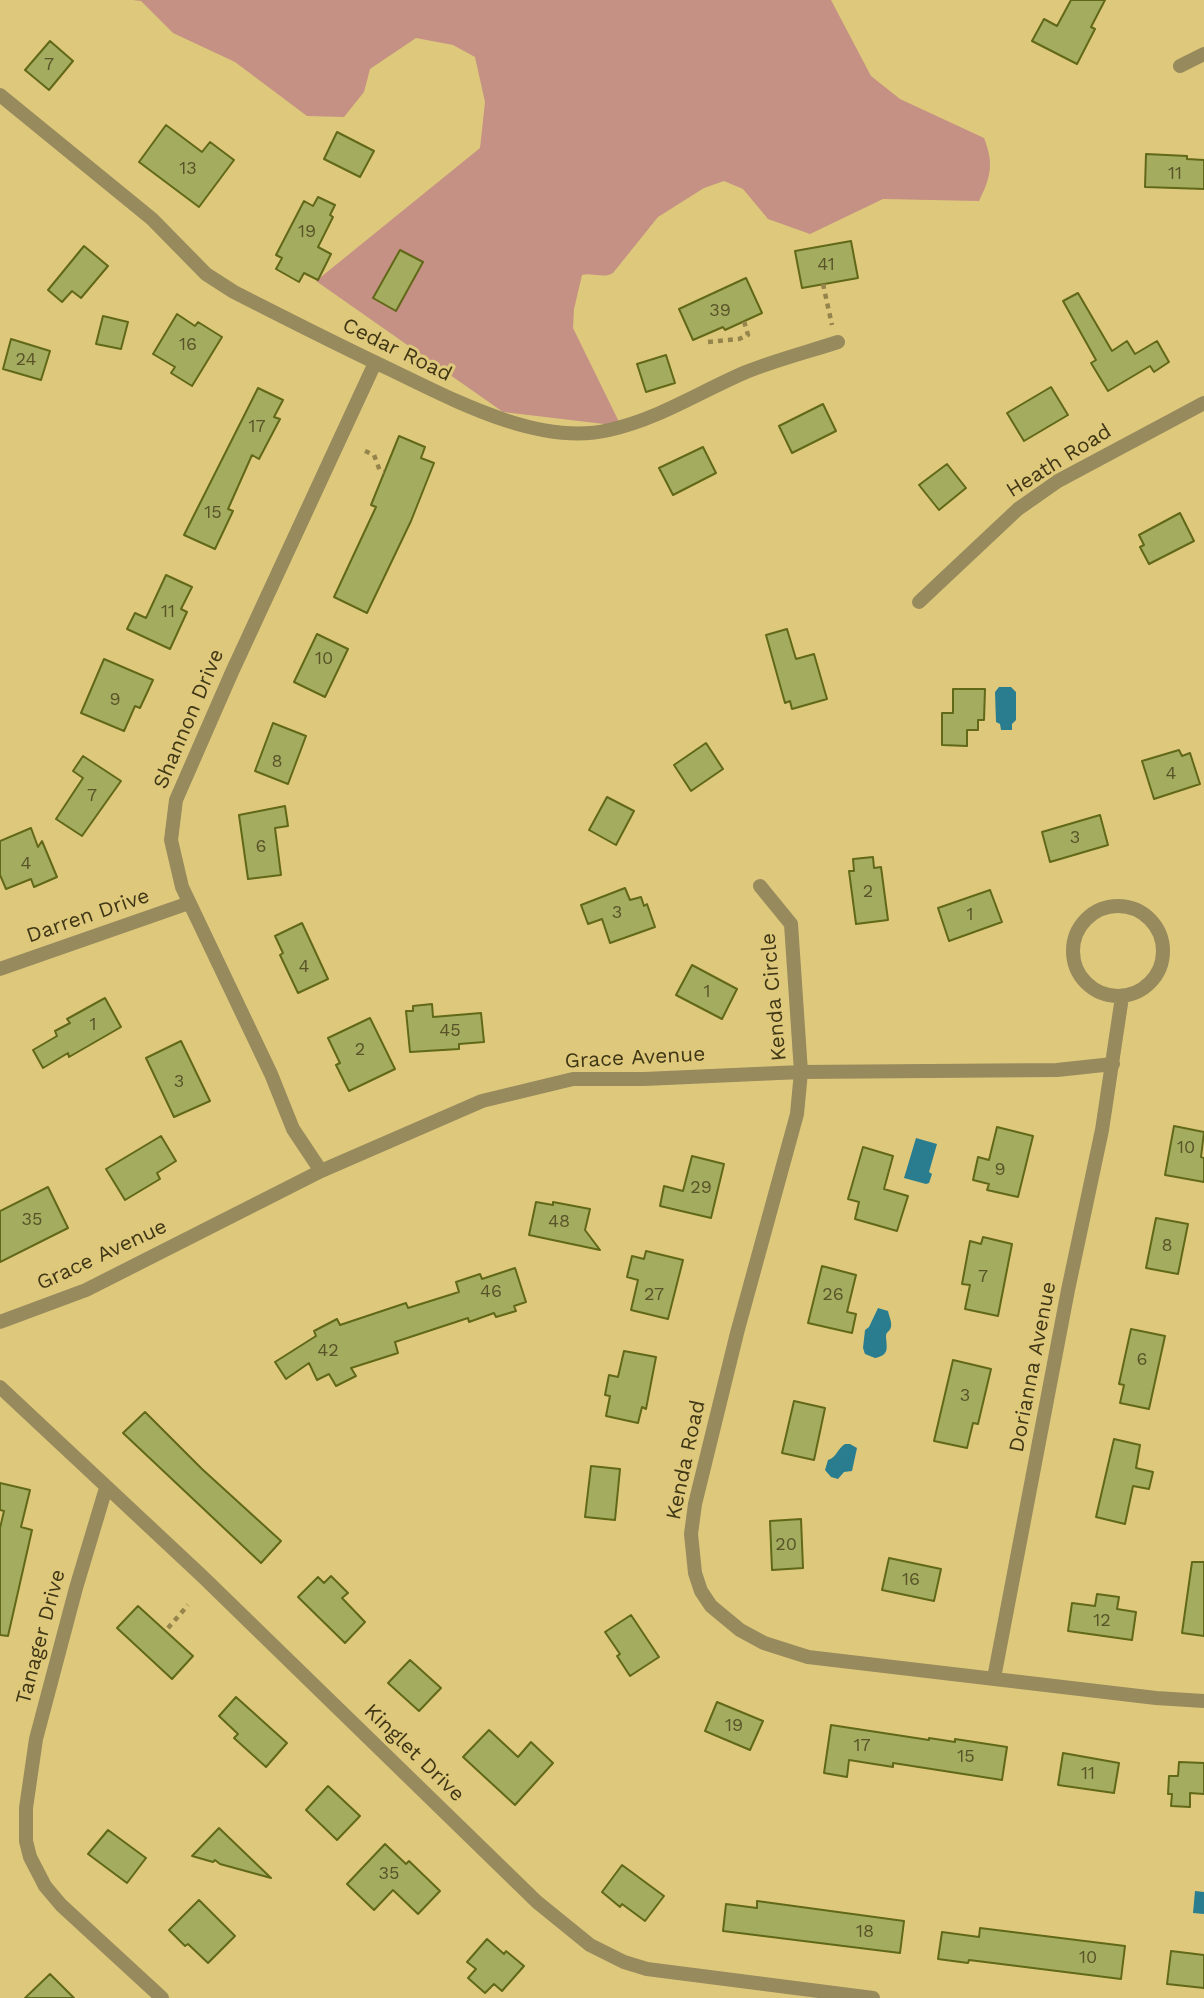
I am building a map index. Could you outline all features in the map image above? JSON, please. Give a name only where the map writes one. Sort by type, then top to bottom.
[{"type":"street","points":[[1180,66],[1204,54]]},
{"type":"street","name":"Cedar Road","points":[[0,95],[148,215],[206,274],[234,292],[455,401],[553,432],[583,434],[609,430],[660,414],[745,373],[835,337]]},
{"type":"street","name":"Shannon Drive","points":[[321,1171],[293,1129],[271,1073],[182,887],[171,840],[176,800],[240,652],[376,363]]},
{"type":"street","name":"Heath Road","points":[[919,602],[1018,509],[1064,478],[1204,403]]},
{"type":"street","name":"Kenda Circle","points":[[760,886],[791,925],[801,1072]]},
{"type":"street","name":"Darren Drive","points":[[0,969],[189,902]]},
{"type":"street","points":[[1114,906],[1129,907],[1141,912],[1158,930],[1163,942],[1164,955],[1158,975],[1146,988],[1122,997],[1101,993],[1084,982],[1076,969],[1073,955],[1074,941],[1084,922],[1100,909],[1114,906]]},
{"type":"street","name":"Dorianna Avenue","points":[[994,1678],[1068,1290],[1102,1130],[1122,997]]},
{"type":"street","name":"Grace Avenue","points":[[0,1322],[86,1290],[321,1171],[482,1101],[573,1079],[644,1079],[801,1072],[1056,1070],[1113,1064]]},
{"type":"street","name":"Kenda Road","points":[[801,1072],[797,1114],[740,1321],[695,1504],[691,1534],[695,1573],[701,1591],[725,1619],[740,1630],[777,1648],[807,1657],[1156,1698],[1204,1701]]},
{"type":"street","name":"Kinglet Drive","points":[[0,1387],[202,1576],[494,1862],[571,1932],[624,1962],[647,1969],[873,1998]]},
{"type":"street","name":"Tanager Drive","points":[[106,1488],[36,1739],[26,1808],[26,1841],[30,1857],[45,1886],[61,1905],[162,1998]]},
{"type":"path","points":[[823,284],[835,337]]},
{"type":"path","points":[[708,342],[748,335],[744,321]]},
{"type":"path","points":[[365,452],[374,455],[380,471],[384,472]]},
{"type":"path","points":[[168,1628],[188,1605]]},
{"type":"shaded area","points":[[132,0],[831,0],[871,76],[900,99],[984,138],[990,163],[988,177],[979,201],[883,199],[810,234],[768,219],[743,189],[724,181],[704,188],[658,217],[613,273],[582,275],[574,309],[573,328],[621,426],[503,412],[316,281],[480,148],[485,102],[475,57],[453,45],[416,38],[370,69],[364,92],[344,117],[307,116],[235,62],[173,33],[141,1]]},
{"type":"water","points":[[999,687],[1011,687],[1016,692],[1016,720],[1012,724],[1012,730],[1001,730],[1000,724],[996,722],[995,692]]},
{"type":"water","points":[[916,1138],[937,1144],[929,1172],[932,1174],[926,1184],[904,1178]]},
{"type":"water","points":[[878,1308],[888,1311],[891,1325],[886,1335],[886,1351],[875,1358],[865,1354],[863,1348],[865,1330]]},
{"type":"water","points":[[845,1444],[857,1448],[852,1471],[844,1472],[838,1479],[831,1477],[825,1470],[828,1460]]},
{"type":"water","points":[[1195,1891],[1204,1892],[1204,1914],[1193,1913]]},
{"type":"building","points":[[1071,0],[1105,0],[1091,27],[1095,29],[1077,64],[1032,41],[1044,19],[1057,26]]},
{"type":"building","points":[[50,41],[73,61],[49,90],[25,70]]},
{"type":"building","points":[[166,125],[202,152],[210,142],[234,160],[199,207],[139,162]]},
{"type":"building","points":[[337,132],[374,151],[360,177],[324,159]]},
{"type":"building","points":[[1146,154],[1187,156],[1187,159],[1204,160],[1204,189],[1145,187]]},
{"type":"building","points":[[318,197],[335,205],[330,215],[333,217],[318,247],[331,254],[318,280],[304,273],[299,282],[276,269],[282,258],[276,255],[304,201],[313,206]]},
{"type":"building","points":[[851,241],[858,278],[802,288],[795,251]]},
{"type":"building","points":[[84,246],[108,266],[81,298],[72,291],[62,302],[48,290]]},
{"type":"building","points":[[400,250],[423,262],[396,311],[373,298]]},
{"type":"building","points":[[746,278],[762,313],[725,330],[723,327],[693,340],[679,309]]},
{"type":"building","points":[[1078,293],[1112,351],[1127,341],[1135,354],[1157,341],[1169,362],[1154,372],[1150,366],[1108,391],[1091,363],[1096,360],[1063,301]]},
{"type":"building","points":[[177,314],[195,326],[198,322],[222,337],[192,386],[171,373],[175,367],[153,354]]},
{"type":"building","points":[[103,316],[128,322],[121,349],[96,344]]},
{"type":"building","points":[[11,339],[50,351],[41,380],[3,369]]},
{"type":"building","points":[[666,355],[675,383],[646,392],[637,364]]},
{"type":"building","points":[[1051,387],[1068,415],[1024,441],[1007,413]]},
{"type":"building","points":[[258,388],[283,400],[274,417],[280,419],[259,459],[252,455],[228,509],[233,511],[215,549],[184,535]]},
{"type":"building","points":[[823,404],[836,431],[792,453],[779,426]]},
{"type":"building","points":[[399,436],[425,447],[421,458],[434,463],[411,521],[367,613],[334,597],[376,507],[371,505]]},
{"type":"building","points":[[703,447],[716,473],[673,495],[659,468]]},
{"type":"building","points":[[947,464],[966,488],[939,510],[919,485]]},
{"type":"building","points":[[1180,513],[1194,541],[1149,564],[1140,547],[1144,545],[1139,535]]},
{"type":"building","points":[[166,575],[192,587],[181,609],[187,612],[170,649],[127,629],[135,613],[146,618]]},
{"type":"building","points":[[787,629],[796,659],[814,654],[827,699],[792,709],[790,701],[785,703],[766,635]]},
{"type":"building","points":[[317,634],[348,649],[325,697],[294,682]]},
{"type":"building","points":[[104,659],[153,680],[140,708],[135,706],[124,731],[81,713]]},
{"type":"building","points":[[953,689],[985,689],[984,720],[978,720],[978,730],[967,730],[967,746],[942,745],[942,713],[953,713]]},
{"type":"building","points":[[273,723],[306,736],[288,784],[255,771]]},
{"type":"building","points":[[706,743],[723,769],[691,791],[674,765]]},
{"type":"building","points":[[1179,750],[1182,756],[1190,753],[1200,784],[1154,799],[1142,761]]},
{"type":"building","points":[[83,756],[121,781],[82,836],[56,819],[83,778],[73,771]]},
{"type":"building","points":[[607,797],[634,811],[616,845],[589,830]]},
{"type":"building","points":[[285,806],[288,826],[275,828],[281,875],[248,879],[239,815]]},
{"type":"building","points":[[1100,815],[1108,845],[1050,862],[1042,832]]},
{"type":"building","points":[[31,828],[38,847],[42,841],[57,877],[34,887],[31,879],[6,889],[0,875],[0,841]]},
{"type":"building","points":[[873,857],[874,868],[881,867],[888,920],[856,924],[849,871],[854,871],[853,859]]},
{"type":"building","points":[[625,888],[630,900],[641,897],[644,906],[647,904],[655,927],[610,943],[602,919],[588,924],[581,905]]},
{"type":"building","points":[[990,890],[1002,922],[949,941],[938,908]]},
{"type":"building","points":[[302,923],[328,979],[298,993],[280,955],[283,953],[275,936]]},
{"type":"building","points":[[692,965],[737,989],[722,1019],[676,995]]},
{"type":"building","points":[[105,998],[121,1027],[69,1057],[68,1053],[43,1068],[33,1050],[57,1036],[55,1031],[70,1023],[67,1019]]},
{"type":"building","points":[[432,1004],[433,1017],[481,1013],[484,1042],[459,1044],[459,1049],[410,1052],[406,1011],[413,1011],[413,1006]]},
{"type":"building","points":[[370,1018],[395,1069],[349,1091],[336,1065],[340,1063],[328,1038]]},
{"type":"building","points":[[181,1041],[210,1101],[174,1117],[146,1058]]},
{"type":"building","points":[[1174,1126],[1204,1132],[1201,1157],[1204,1158],[1204,1182],[1165,1175]]},
{"type":"building","points":[[997,1127],[1033,1136],[1018,1197],[987,1190],[989,1184],[973,1180],[978,1157],[989,1160]]},
{"type":"building","points":[[161,1136],[176,1161],[157,1173],[160,1179],[125,1200],[106,1169]]},
{"type":"building","points":[[863,1147],[893,1156],[884,1189],[908,1196],[897,1231],[855,1219],[859,1202],[848,1199]]},
{"type":"building","points":[[692,1156],[724,1164],[711,1218],[660,1206],[664,1186],[683,1191]]},
{"type":"building","points":[[48,1187],[68,1228],[0,1262],[0,1211]]},
{"type":"building","points":[[536,1202],[553,1205],[553,1202],[590,1209],[585,1230],[600,1250],[529,1235]]},
{"type":"building","points":[[1156,1218],[1188,1224],[1178,1274],[1146,1268]]},
{"type":"building","points":[[983,1237],[1012,1244],[998,1316],[965,1309],[970,1285],[962,1284],[970,1241],[981,1244]]},
{"type":"building","points":[[646,1251],[683,1260],[668,1319],[631,1310],[638,1280],[627,1277],[632,1256],[644,1259]]},
{"type":"building","points":[[822,1266],[856,1275],[847,1312],[856,1314],[852,1333],[808,1323]]},
{"type":"building","points":[[515,1268],[526,1302],[514,1306],[516,1311],[496,1317],[494,1313],[469,1322],[468,1318],[395,1342],[398,1353],[351,1368],[356,1376],[336,1386],[329,1374],[317,1380],[309,1363],[286,1379],[275,1362],[316,1336],[314,1331],[337,1319],[340,1325],[406,1303],[408,1308],[459,1292],[456,1282],[480,1274],[482,1279]]},
{"type":"building","points":[[1131,1329],[1165,1336],[1149,1409],[1120,1403],[1124,1385],[1119,1384]]},
{"type":"building","points":[[624,1351],[656,1357],[646,1409],[642,1407],[638,1423],[606,1416],[610,1396],[605,1395],[609,1375],[618,1377]]},
{"type":"building","points":[[953,1360],[991,1369],[978,1424],[973,1423],[967,1448],[934,1441]]},
{"type":"building","points":[[794,1401],[825,1408],[814,1460],[782,1453]]},
{"type":"building","points":[[145,1412],[202,1469],[281,1541],[261,1563],[123,1433]]},
{"type":"building","points":[[1114,1439],[1140,1445],[1136,1468],[1153,1472],[1149,1489],[1133,1486],[1125,1524],[1096,1517]]},
{"type":"building","points":[[591,1466],[620,1469],[615,1520],[585,1517]]},
{"type":"building","points":[[0,1483],[30,1490],[21,1527],[32,1530],[8,1636],[0,1635],[0,1528],[4,1511],[0,1510]]},
{"type":"building","points":[[801,1519],[803,1568],[772,1570],[770,1521]]},
{"type":"building","points":[[889,1558],[941,1569],[934,1601],[882,1590]]},
{"type":"building","points":[[1192,1562],[1204,1562],[1204,1636],[1182,1633]]},
{"type":"building","points":[[331,1576],[348,1593],[342,1598],[365,1622],[345,1643],[298,1597],[318,1577],[324,1583]]},
{"type":"building","points":[[1097,1594],[1119,1597],[1117,1609],[1136,1612],[1132,1640],[1068,1631],[1072,1603],[1095,1606]]},
{"type":"building","points":[[138,1606],[193,1656],[172,1679],[117,1628]]},
{"type":"building","points":[[631,1615],[659,1657],[630,1676],[617,1656],[620,1654],[605,1632]]},
{"type":"building","points":[[410,1660],[441,1688],[419,1711],[388,1683]]},
{"type":"building","points":[[236,1697],[287,1743],[266,1767],[234,1738],[238,1734],[219,1716]]},
{"type":"building","points":[[717,1702],[763,1721],[750,1750],[705,1731]]},
{"type":"building","points":[[831,1725],[929,1740],[955,1742],[955,1739],[1007,1747],[1002,1780],[893,1763],[893,1767],[849,1760],[847,1777],[824,1773]]},
{"type":"building","points":[[489,1730],[518,1757],[531,1742],[553,1763],[515,1805],[463,1757]]},
{"type":"building","points":[[1063,1753],[1119,1763],[1114,1793],[1058,1785]]},
{"type":"building","points":[[1179,1762],[1204,1763],[1204,1794],[1190,1793],[1190,1807],[1171,1806],[1172,1794],[1168,1794],[1169,1776],[1178,1776]]},
{"type":"building","points":[[328,1786],[360,1816],[337,1840],[306,1810]]},
{"type":"building","points":[[219,1828],[271,1878],[220,1864],[215,1860],[213,1862],[192,1856]]},
{"type":"building","points":[[108,1830],[146,1858],[127,1883],[88,1854]]},
{"type":"building","points":[[385,1844],[406,1864],[409,1861],[440,1891],[418,1914],[393,1890],[374,1910],[347,1884]]},
{"type":"building","points":[[622,1865],[664,1896],[645,1921],[622,1904],[620,1907],[602,1892]]},
{"type":"building","points":[[199,1900],[235,1936],[208,1963],[169,1930]]},
{"type":"building","points":[[757,1901],[904,1921],[900,1953],[723,1931],[726,1904],[757,1908]]},
{"type":"building","points":[[980,1928],[1125,1946],[1121,1979],[969,1960],[968,1963],[938,1959],[942,1932],[979,1937]]},
{"type":"building","points":[[487,1939],[524,1966],[502,1991],[494,1984],[485,1993],[468,1978],[476,1969],[467,1962]]},
{"type":"building","points":[[1171,1951],[1204,1955],[1204,1988],[1167,1984]]},
{"type":"building","points":[[50,1974],[74,1998],[25,1998]]}]
